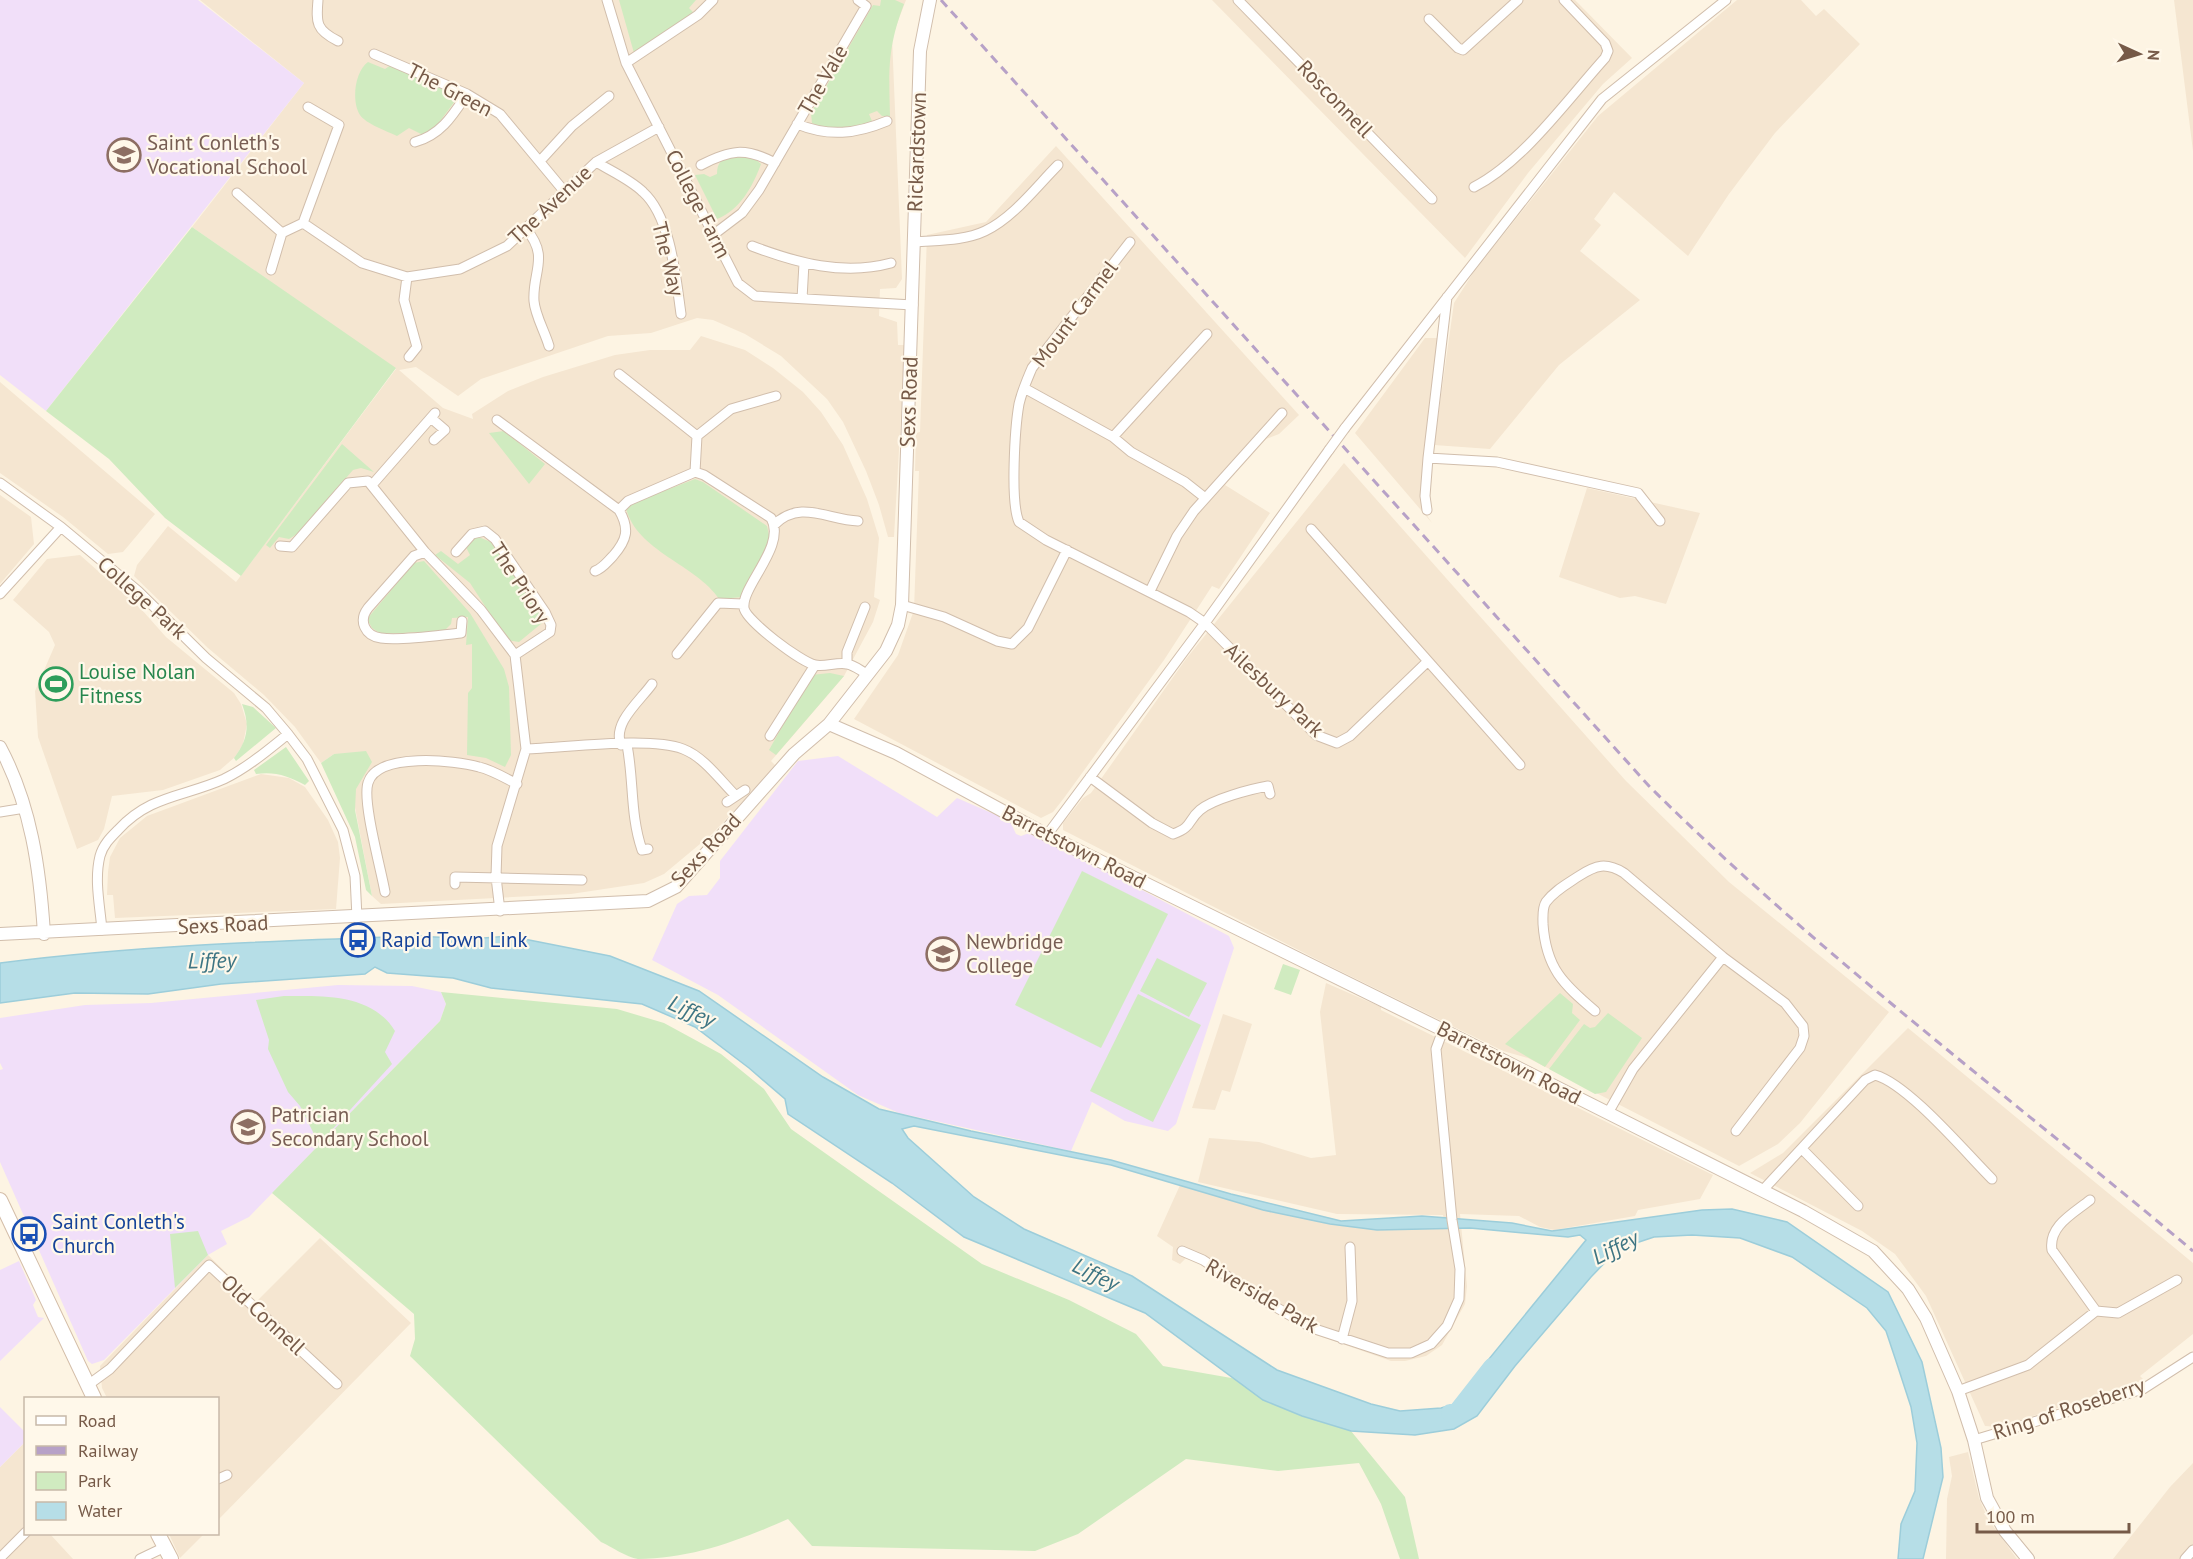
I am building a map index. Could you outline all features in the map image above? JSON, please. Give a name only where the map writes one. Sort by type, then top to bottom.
[{"type":"main road","points":[[0,1200],[94,1397]]},
{"type":"main road","points":[[159,1535],[168,1553]]},
{"type":"street","points":[[318,0],[316,19],[323,34],[338,40]]},
{"type":"street","name":"College Farm","points":[[606,0],[626,63],[738,283],[755,296],[913,305]]},
{"type":"street","points":[[626,63],[689,22],[713,0]]},
{"type":"street","name":"Rosconnell","points":[[1238,0],[1432,199]]},
{"type":"street","points":[[1429,19],[1458,48],[1463,50],[1518,0]]},
{"type":"street","points":[[1474,187],[1493,178],[1525,149],[1605,58],[1608,51],[1605,43],[1564,0]]},
{"type":"street","points":[[1047,835],[1205,623],[1345,428],[1602,99],[1726,0]]},
{"type":"street","name":"Rickardstown","points":[[913,305],[920,51],[929,1]]},
{"type":"street","name":"The Vale","points":[[713,235],[742,213],[775,163],[865,2]]},
{"type":"street","name":"The Green","points":[[374,54],[467,94],[500,114],[564,191]]},
{"type":"street","points":[[416,142],[432,138],[449,120],[467,94]]},
{"type":"street","points":[[540,161],[572,126],[609,96]]},
{"type":"street","points":[[271,270],[282,233],[303,223],[339,125],[308,107]]},
{"type":"street","points":[[797,124],[826,133],[849,134],[887,121]]},
{"type":"street","name":"The Avenue","points":[[303,223],[362,263],[407,277],[460,268],[494,254],[526,230],[596,162],[659,127]]},
{"type":"street","points":[[701,165],[720,155],[742,151],[761,155],[775,163]]},
{"type":"street","name":"The Way","points":[[596,162],[643,191],[656,208],[674,269],[681,314]]},
{"type":"street","points":[[915,242],[963,238],[983,232],[999,223],[1058,165]]},
{"type":"street","points":[[237,193],[282,233]]},
{"type":"street","points":[[526,230],[534,238],[539,254],[534,301],[549,346]]},
{"type":"street","name":"Mount Carmel","points":[[1130,242],[1032,368],[1023,388],[1016,445],[1016,516],[1028,529],[1150,591],[1205,623]]},
{"type":"street","name":"College Farm","points":[[752,246],[804,263],[831,268],[871,268],[891,262]]},
{"type":"street","points":[[802,299],[804,263]]},
{"type":"street","points":[[407,277],[404,300],[417,347],[408,357]]},
{"type":"street","points":[[1427,510],[1425,496],[1428,458],[1447,297]]},
{"type":"street","name":"Sexs Road","points":[[0,934],[44,934],[648,902],[675,887],[794,754],[829,724],[886,651],[898,624],[903,605],[913,305]]},
{"type":"street","points":[[1113,437],[1207,334]]},
{"type":"street","points":[[618,374],[697,436]]},
{"type":"street","name":"Mount Carmel","points":[[1023,388],[1113,437],[1131,452],[1185,482],[1204,497]]},
{"type":"street","points":[[695,472],[697,436],[731,409],[776,396]]},
{"type":"street","points":[[1150,591],[1177,536],[1204,497],[1282,413]]},
{"type":"street","points":[[372,485],[433,416],[447,428],[434,440]]},
{"type":"street","points":[[497,420],[619,510],[626,522],[627,534],[623,545],[602,568],[595,571]]},
{"type":"street","points":[[1428,458],[1497,462],[1638,493],[1660,521]]},
{"type":"street","points":[[619,510],[628,501],[695,472],[704,475],[771,518],[774,525],[773,538],[744,604],[745,612],[801,659],[815,665],[847,664],[867,674]]},
{"type":"street","points":[[280,546],[292,547],[348,483],[368,481],[425,552],[464,590],[515,655],[526,749],[497,846],[496,877],[500,911]]},
{"type":"street","name":"College Park","points":[[0,483],[61,527],[138,591],[206,658],[266,708],[288,734],[307,759],[343,830],[355,876],[357,918]]},
{"type":"street","points":[[774,525],[791,512],[809,511],[847,521],[858,521]]},
{"type":"street","points":[[2,592],[61,527]]},
{"type":"street","points":[[1311,529],[1520,765]]},
{"type":"street","name":"The Priory","points":[[456,552],[472,534],[485,531],[495,539],[545,612],[550,632],[515,655]]},
{"type":"street","points":[[903,605],[944,617],[997,641],[1012,645],[1028,628],[1067,550]]},
{"type":"street","points":[[425,552],[414,556],[406,565],[362,615],[362,623],[366,630],[380,638],[462,633],[462,621]]},
{"type":"street","points":[[677,654],[718,603],[744,604]]},
{"type":"street","points":[[847,664],[848,652],[865,607]]},
{"type":"street","name":"Ailesbury Park","points":[[1205,623],[1316,735],[1337,743],[1350,736],[1427,662]]},
{"type":"street","points":[[770,736],[815,665]]},
{"type":"street","points":[[648,849],[642,850],[635,831],[632,808],[634,791],[632,768],[618,732],[636,712],[652,684]]},
{"type":"street","name":"Barretstown Road","points":[[829,724],[896,753],[1047,835],[1608,1113],[1845,1233],[1873,1251],[1892,1268],[1926,1318],[1958,1391],[1974,1440],[1987,1498],[2005,1532],[2028,1559]]},
{"type":"street","points":[[102,930],[98,873],[100,856],[104,844],[131,815],[148,805],[223,779],[254,761],[288,734]]},
{"type":"street","points":[[526,749],[654,742],[685,749],[711,769],[735,795]]},
{"type":"street","points":[[0,747],[26,808],[41,878],[44,934]]},
{"type":"street","points":[[385,892],[367,785],[371,774],[379,768],[401,761],[456,763],[480,767],[517,784]]},
{"type":"street","points":[[1090,777],[1152,823],[1173,834],[1187,829],[1200,810],[1225,799],[1268,786],[1270,794]]},
{"type":"street","points":[[727,802],[746,790]]},
{"type":"street","points":[[0,812],[26,808]]},
{"type":"street","points":[[1595,1011],[1567,988],[1555,971],[1547,955],[1543,914],[1545,904],[1555,892],[1592,868],[1611,865],[1624,873],[1723,957],[1785,1003],[1798,1017],[1804,1036],[1800,1048],[1736,1131]]},
{"type":"street","points":[[371,873],[381,871]]},
{"type":"street","points":[[455,884],[455,877],[496,877],[570,883],[582,880]]},
{"type":"street","points":[[1608,1113],[1633,1069],[1723,957]]},
{"type":"street","name":"Riverside Park","points":[[1182,1251],[1203,1260],[1260,1298],[1312,1328],[1388,1353],[1411,1353],[1431,1344],[1448,1326],[1459,1299],[1460,1269],[1452,1220],[1436,1049],[1443,1030]]},
{"type":"street","points":[[1762,1191],[1803,1150],[1865,1080],[1875,1076],[1887,1078],[1904,1092],[1992,1179]]},
{"type":"street","points":[[1803,1150],[1858,1206]]},
{"type":"street","points":[[2091,1200],[2057,1228],[2050,1239],[2052,1250],[2096,1311]]},
{"type":"street","name":"Riverside Park","points":[[1342,1339],[1352,1301],[1350,1247]]},
{"type":"street","name":"Old Connell","points":[[88,1385],[110,1369],[209,1265],[336,1384]]},
{"type":"street","points":[[1958,1391],[2028,1365],[2096,1311],[2118,1313],[2177,1280]]},
{"type":"street","name":"Ring of Roseberry","points":[[1974,1440],[2143,1389],[2193,1357]]},
{"type":"street","points":[[219,1479],[227,1475]]},
{"type":"street","points":[[0,1558],[24,1534]]},
{"type":"street","points":[[2185,1559],[2193,1550]]},
{"type":"street","points":[[140,1559],[168,1553]]},
{"type":"shaded area","name":"Saint Conleth's Vocational School","points":[[0,0],[198,0],[304,83],[46,411],[0,375]]},
{"type":"shaded area","points":[[200,0],[906,0],[892,37],[902,279],[896,288],[880,289],[879,316],[897,322],[898,345],[905,345],[894,537],[888,537],[866,471],[843,422],[827,399],[781,356],[745,334],[713,320],[697,318],[651,333],[608,336],[481,379],[458,396],[416,367],[399,370],[443,408],[473,419],[472,414],[508,391],[543,377],[615,355],[650,350],[690,350],[701,336],[745,350],[773,368],[803,392],[821,412],[843,445],[867,499],[879,538],[874,597],[880,600],[873,622],[844,676],[771,761],[776,766],[712,834],[664,874],[644,883],[571,894],[381,904],[372,896],[352,792],[334,754],[321,763],[295,727],[264,695],[208,648],[134,576],[137,565],[168,526],[236,582],[396,369],[192,227],[304,83]]},
{"type":"shaded area","points":[[1212,0],[1575,0],[1632,58],[1603,84],[1528,173],[1465,258]]},
{"type":"shaded area","points":[[1737,0],[1801,0],[1816,16],[1824,9],[1860,44],[1775,133],[1729,194],[1688,256],[1614,192],[1594,219],[1601,225],[1580,251],[1640,300],[1559,365],[1490,449],[1434,445],[1454,303],[1475,270],[1598,116]]},
{"type":"shaded area","points":[[2174,0],[2193,0],[2193,151]]},
{"type":"shaded area","points":[[1056,146],[1299,415],[1279,434],[1266,439],[1225,485],[1270,513],[1219,589],[1212,586],[1164,660],[1064,798],[1053,812],[1041,818],[854,719],[898,655],[914,610],[919,471],[915,471],[916,433],[920,432],[927,235],[986,222]]},
{"type":"shaded area","points":[[1425,338],[1440,338],[1426,514],[1432,523],[1355,433]]},
{"type":"shaded area","points":[[0,382],[155,514],[123,552],[108,554],[63,517],[0,473]]},
{"type":"shaded area","points":[[1344,463],[1626,781],[1729,882],[1889,1012],[1800,1123],[1778,1144],[1739,1166],[1528,1058],[1503,1051],[1332,967],[1063,830],[1063,823],[1083,798],[1091,793],[1186,659]]},
{"type":"shaded area","points":[[1587,488],[1700,513],[1666,604],[1635,596],[1620,598],[1559,577]]},
{"type":"shaded area","points":[[0,495],[31,517],[34,544],[0,584]]},
{"type":"shaded area","points":[[80,555],[142,610],[166,637],[234,693],[241,704],[247,724],[243,744],[235,757],[220,770],[163,790],[112,796],[104,829],[98,840],[77,849],[38,737],[35,691],[55,645],[49,632],[13,600],[47,559]]},
{"type":"shaded area","name":"Newbridge College","points":[[838,756],[937,817],[957,798],[1010,821],[1016,834],[1021,836],[1032,832],[1229,936],[1234,948],[1176,1124],[1168,1131],[1125,1121],[1092,1102],[1071,1151],[899,1113],[858,1095],[718,995],[652,960],[677,904],[689,896],[707,895],[720,878],[720,861],[798,761]]},
{"type":"shaded area","points":[[261,774],[289,778],[305,787],[328,820],[338,842],[340,858],[336,909],[115,918],[113,895],[107,895],[108,872],[110,857],[120,838],[147,816]]},
{"type":"shaded area","points":[[1326,983],[1381,1007],[1381,1010],[1713,1175],[1700,1199],[1638,1210],[1635,1216],[1554,1230],[1540,1227],[1519,1216],[1460,1214],[1467,1286],[1465,1304],[1442,1345],[1426,1356],[1405,1361],[1391,1361],[1317,1335],[1201,1262],[1187,1257],[1180,1264],[1172,1260],[1173,1247],[1157,1236],[1181,1183],[1332,1222],[1445,1223],[1443,1215],[1337,1214],[1198,1182],[1209,1138],[1259,1142],[1311,1158],[1336,1155],[1320,1012]]},
{"type":"shaded area","points":[[338,985],[412,986],[441,992],[446,1004],[440,1021],[249,1217],[221,1231],[227,1244],[208,1255],[104,1360],[92,1364],[88,1361],[0,1162],[0,1070],[3,1069],[0,1063],[0,1018],[85,1005],[151,1003]]},
{"type":"shaded area","points":[[1223,1014],[1252,1024],[1230,1092],[1222,1090],[1215,1110],[1192,1108]]},
{"type":"shaded area","points":[[1908,1028],[2193,1263],[2193,1334],[2140,1376],[2144,1380],[1999,1427],[1985,1426],[1926,1296],[1895,1254],[1862,1231],[1750,1173],[1783,1153]]},
{"type":"shaded area","points":[[320,1238],[411,1323],[219,1519],[219,1397],[106,1397],[102,1388],[100,1366],[208,1255],[256,1302]]},
{"type":"shaded area","points":[[19,1261],[36,1300],[33,1305],[38,1317],[44,1318],[0,1361],[0,1270]]},
{"type":"shaded area","points":[[0,1407],[24,1431],[24,1443],[0,1467]]},
{"type":"shaded area","points":[[24,1443],[24,1535],[51,1535],[73,1559],[0,1559],[0,1467]]},
{"type":"shaded area","points":[[1968,1452],[1979,1498],[1988,1519],[2017,1559],[1946,1559],[1947,1499],[1952,1476],[1949,1457]]},
{"type":"shaded area","points":[[2193,1463],[2193,1559],[2113,1559],[2170,1487]]},
{"type":"shaded area","points":[[169,1535],[203,1535],[180,1558]]},
{"type":"green space","points":[[619,0],[696,0],[689,8],[696,15],[634,53]]},
{"type":"green space","points":[[881,0],[895,0],[904,4],[894,34],[890,60],[890,116],[882,116],[877,111],[869,114],[872,121],[866,125],[843,130],[812,123],[811,113],[873,5],[880,6]]},
{"type":"green space","points":[[368,62],[385,69],[391,65],[455,93],[458,97],[432,132],[425,136],[409,128],[397,136],[367,121],[357,109],[355,94],[357,79]]},
{"type":"green space","points":[[733,155],[753,157],[761,164],[745,196],[732,210],[717,219],[695,175],[704,174],[710,177],[717,174],[721,162]]},
{"type":"green space","points":[[192,227],[396,368],[241,576],[165,518],[109,459],[46,411]]},
{"type":"green space","points":[[504,431],[545,464],[529,484],[489,433]]},
{"type":"green space","points":[[342,444],[374,472],[361,468],[353,470],[297,534],[289,539],[279,537],[270,548],[266,545]]},
{"type":"green space","points":[[695,479],[703,482],[767,526],[770,539],[743,597],[719,599],[697,576],[654,547],[632,523],[626,508],[630,504]]},
{"type":"green space","points":[[476,536],[491,542],[542,616],[542,623],[519,642],[507,640],[470,583],[435,555],[441,551],[458,564],[470,555],[465,545]]},
{"type":"green space","points":[[424,561],[470,613],[504,669],[509,687],[511,755],[505,767],[486,758],[467,755],[468,693],[472,688],[472,644],[466,645],[468,617],[452,618],[451,624],[444,631],[381,634],[372,628],[367,619],[414,563]]},
{"type":"green space","points":[[830,673],[844,676],[776,755],[769,750],[811,675]]},
{"type":"green space","points":[[242,704],[253,707],[276,728],[236,761],[234,758],[245,739],[247,726]]},
{"type":"green space","points":[[286,747],[309,781],[305,785],[281,775],[256,774],[254,770]]},
{"type":"green space","points":[[366,751],[372,762],[356,789],[355,810],[372,896],[366,890],[355,837],[321,763],[334,754]]},
{"type":"green space","points":[[1082,871],[1168,914],[1101,1048],[1015,1005]]},
{"type":"green space","points":[[1157,958],[1207,983],[1189,1017],[1140,991]]},
{"type":"green space","points":[[1283,964],[1300,970],[1291,995],[1274,989]]},
{"type":"green space","points":[[441,992],[617,1009],[664,1023],[721,1054],[764,1089],[791,1129],[982,1264],[1069,1300],[1136,1334],[1163,1366],[1237,1379],[1263,1400],[1302,1416],[1351,1431],[1405,1497],[1419,1559],[1400,1559],[1381,1504],[1359,1463],[1278,1471],[1186,1459],[1078,1534],[1035,1551],[812,1546],[788,1519],[715,1547],[677,1556],[638,1559],[601,1542],[410,1356],[415,1339],[414,1314],[272,1193],[440,1021],[446,1004]]},
{"type":"green space","points":[[1560,993],[1573,1004],[1572,1013],[1580,1020],[1545,1067],[1505,1044]]},
{"type":"green space","points":[[1138,994],[1201,1025],[1153,1122],[1090,1091]]},
{"type":"green space","points":[[284,996],[330,997],[360,1003],[385,1019],[395,1031],[385,1052],[392,1064],[319,1144],[300,1106],[288,1092],[268,1049],[269,1040],[256,1000]]},
{"type":"green space","points":[[1608,1013],[1642,1038],[1606,1092],[1595,1094],[1549,1069],[1584,1024],[1590,1028],[1595,1027]]},
{"type":"green space","points":[[198,1231],[208,1255],[175,1288],[170,1234]]},
{"type":"water","points":[[417,936],[471,939],[509,936],[610,956],[699,991],[823,1077],[879,1109],[1111,1160],[1231,1194],[1341,1221],[1422,1216],[1512,1223],[1552,1231],[1702,1210],[1732,1209],[1787,1222],[1888,1292],[1922,1362],[1941,1448],[1943,1477],[1923,1559],[1898,1559],[1901,1524],[1915,1491],[1917,1443],[1911,1407],[1886,1331],[1867,1308],[1792,1257],[1740,1238],[1692,1235],[1654,1237],[1618,1249],[1515,1366],[1477,1416],[1454,1429],[1415,1435],[1351,1431],[1302,1416],[1263,1400],[1145,1313],[964,1237],[892,1183],[788,1114],[785,1099],[695,1027],[642,1004],[491,988],[453,978],[387,973],[375,967],[365,974],[221,984],[148,994],[75,993],[0,1003],[0,963],[156,948]],"holes":[[[914,1126],[1111,1165],[1263,1210],[1330,1224],[1377,1230],[1470,1228],[1568,1237],[1580,1235],[1586,1240],[1480,1370],[1477,1391],[1472,1399],[1441,1408],[1400,1411],[1371,1404],[1277,1370],[1132,1276],[1024,1229],[974,1197],[908,1138],[902,1129]]]},
{"type":"waterway","name":"Liffey","points":[[1450,1413],[1456,1413],[1492,1367]]},
{"type":"railway","points":[[941,0],[1649,786],[1713,848],[1847,967],[2193,1251]]},
{"type":"place","name":"Saint Conleth's Vocational School","points":[[124,155]]},
{"type":"place","name":"Louise Nolan Fitness","points":[[56,684]]},
{"type":"place","name":"Rapid Town Link","points":[[358,940]]},
{"type":"place","name":"Newbridge College","points":[[943,954]]},
{"type":"place","name":"Patrician Secondary School","points":[[248,1127]]},
{"type":"place","name":"Saint Conleth's Church","points":[[29,1234]]}]
